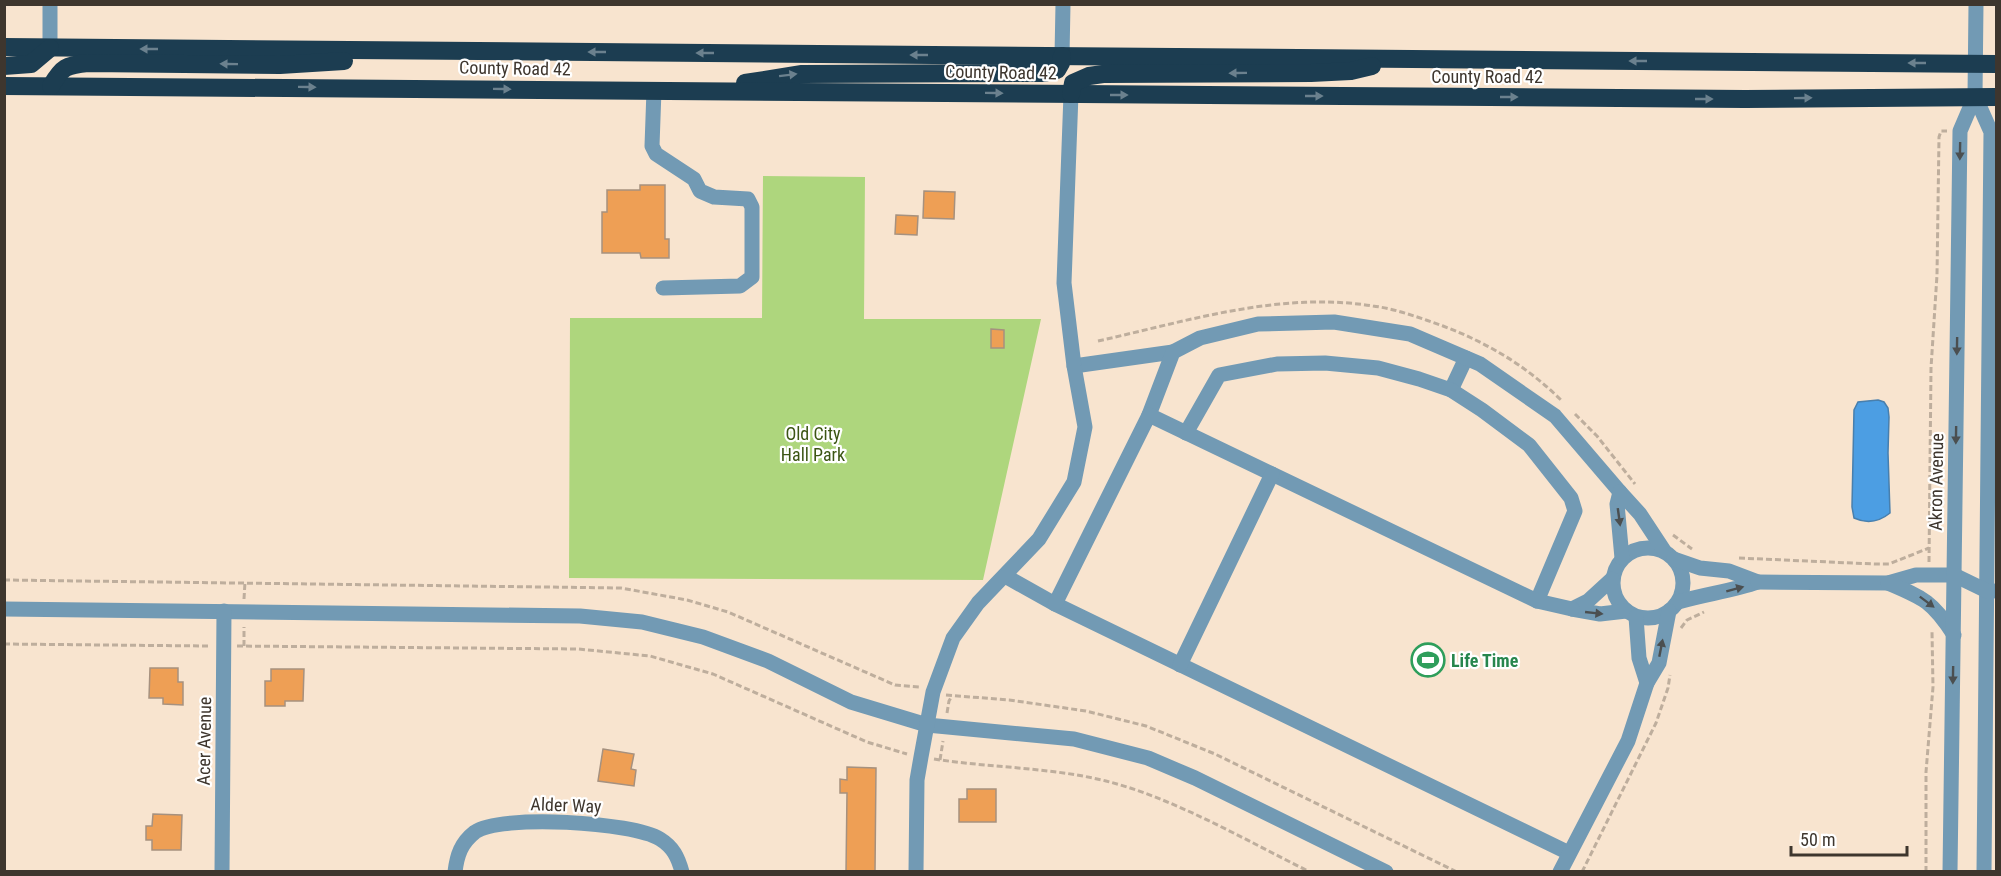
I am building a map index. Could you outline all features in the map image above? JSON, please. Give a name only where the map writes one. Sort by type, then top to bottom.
[{"type":"highway","name":"County Road 42","points":[[4,48],[1996,64]]},
{"type":"highway","points":[[4,66],[31,64],[50,48]]},
{"type":"highway","points":[[51,86],[60,70],[71,65],[129,63],[280,65],[351,61],[412,51]]},
{"type":"highway","points":[[710,91],[774,77],[802,74],[1044,73],[1057,70],[1062,56]]},
{"type":"highway","points":[[1071,94],[1073,83],[1089,76],[1351,71],[1400,59]]},
{"type":"highway","name":"County Road 42","points":[[4,86],[1745,99],[1996,97]]},
{"type":"street","points":[[50,4],[50,48]]},
{"type":"street","points":[[1062,56],[1063,4]]},
{"type":"street","name":"Akron Avenue","points":[[1976,4],[1976,96],[1991,132],[1987,530],[1992,591],[1984,872]]},
{"type":"street","points":[[654,90],[652,146],[656,154],[694,179],[700,191],[714,197],[748,199],[752,207],[752,277],[741,286],[663,288]]},
{"type":"street","points":[[916,872],[917,780],[933,692],[953,638],[978,603],[1039,538],[1074,482],[1085,427],[1074,366],[1064,283],[1071,94]]},
{"type":"street","name":"Akron Avenue","points":[[1950,872],[1960,131],[1976,96]]},
{"type":"street","points":[[1074,366],[1173,352],[1200,338],[1258,324],[1334,322],[1410,334],[1480,364],[1556,416],[1640,514],[1681,569],[1683,580],[1683,592],[1673,607],[1659,663],[1647,683],[1628,741],[1560,872]]},
{"type":"street","points":[[1055,604],[1149,415],[1173,352]]},
{"type":"street","points":[[1451,390],[1466,358]]},
{"type":"street","points":[[1186,433],[1219,375],[1277,364],[1325,363],[1377,368],[1451,390],[1529,445],[1571,498],[1575,511],[1537,601]]},
{"type":"street","points":[[1149,415],[1537,601],[1572,609],[1600,614],[1631,614],[1648,619],[1660,617],[1673,607],[1704,595],[1732,591],[1758,582],[1888,583],[1916,575],[1954,575],[1992,591]]},
{"type":"street","points":[[1180,665],[1272,474]]},
{"type":"street","points":[[1620,492],[1617,504],[1622,558]]},
{"type":"street","points":[[1987,530],[1996,548]]},
{"type":"street","points":[[1647,683],[1631,614],[1618,602],[1613,591],[1612,579],[1622,558],[1632,551],[1654,548],[1700,568],[1729,571],[1758,582]]},
{"type":"street","points":[[1005,576],[1055,604],[1569,853]]},
{"type":"street","points":[[1572,609],[1588,601],[1612,579]]},
{"type":"street","points":[[1888,583],[1929,602],[1954,635]]},
{"type":"street","points":[[4,609],[579,616],[642,622],[703,637],[768,661],[851,702],[927,725],[1074,739],[1148,758],[1195,778],[1386,872]]},
{"type":"street","name":"Acer Avenue","points":[[222,872],[224,611]]},
{"type":"street","name":"Alder Way","points":[[455,872],[458,852],[476,832],[501,823],[588,823],[629,829],[659,838],[678,855],[682,872]]},
{"type":"path","points":[[1929,575],[1931,368],[1937,275],[1939,137],[1941,131],[1960,131]]},
{"type":"path","points":[[1098,341],[1251,308],[1297,302],[1364,305],[1412,315],[1474,338],[1515,362],[1545,384],[1597,436],[1639,490]]},
{"type":"path","points":[[1668,530],[1693,550]]},
{"type":"path","points":[[1735,557],[1889,564],[1929,548]]},
{"type":"path","points":[[1926,872],[1926,772],[1934,657],[1934,636],[1928,617],[1929,602]]},
{"type":"path","points":[[4,644],[578,649],[650,656],[713,674],[867,742],[921,757],[1067,772],[1108,782],[1153,797],[1310,872]]},
{"type":"green space","name":"Old City Hall Park","points":[[763,176],[865,177],[864,319],[1041,319],[983,580],[569,578],[570,318],[762,318]]},
{"type":"water","points":[[1878,400],[1884,402],[1888,408],[1889,417],[1890,513],[1877,520],[1864,521],[1854,518],[1852,507],[1854,410],[1858,402]]},
{"type":"building","points":[[640,185],[665,185],[665,239],[669,239],[669,258],[641,258],[640,253],[602,253],[602,212],[607,212],[607,190],[640,190]]},
{"type":"building","points":[[924,191],[955,192],[954,219],[923,218]]},
{"type":"building","points":[[896,215],[918,216],[917,235],[895,234]]},
{"type":"building","points":[[991,329],[1004,330],[1004,348],[991,348]]},
{"type":"building","points":[[150,668],[178,668],[178,682],[183,682],[183,705],[163,704],[163,698],[149,698]]},
{"type":"building","points":[[271,669],[304,669],[303,701],[285,701],[285,706],[265,706],[265,681],[271,681]]},
{"type":"building","points":[[603,749],[634,754],[631,769],[636,770],[634,786],[598,781]]},
{"type":"building","points":[[847,767],[876,768],[875,872],[846,872],[847,793],[840,793],[840,779],[847,780]]},
{"type":"building","points":[[967,789],[996,789],[996,822],[959,822],[959,799],[967,799]]},
{"type":"building","points":[[153,814],[182,815],[181,850],[152,850],[152,840],[146,840],[146,826],[152,826]]},
{"type":"place","name":"Life Time","points":[[1428,660]]}]
